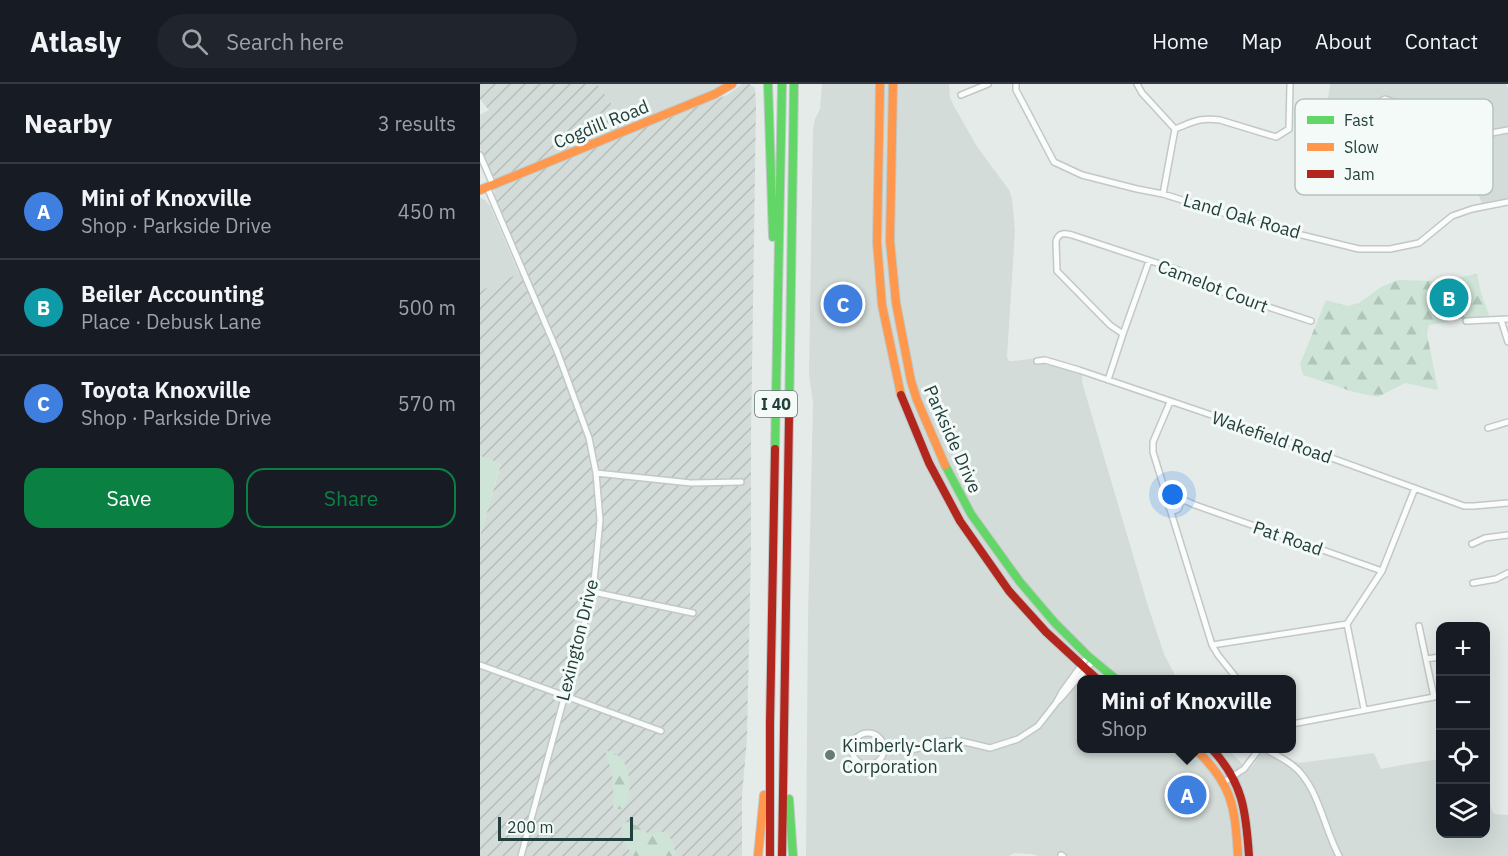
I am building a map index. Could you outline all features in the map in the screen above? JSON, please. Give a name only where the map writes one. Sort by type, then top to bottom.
[{"type":"main road","name":"Cogdill Road","points":[[487,187],[715,94],[732,84]]},
{"type":"main road","points":[[768,84],[777,351]]},
{"type":"main road","name":"I 40","points":[[770,856],[770,723],[782,84]]},
{"type":"main road","name":"I 40","points":[[782,856],[794,84]]},
{"type":"main road","name":"Parkside Drive","points":[[879,84],[877,242],[882,305],[904,404],[929,463],[960,521],[1009,591],[1046,632],[1093,675]]},
{"type":"main road","name":"Parkside Drive","points":[[893,84],[891,241],[896,303],[911,381],[917,400],[941,457],[971,514],[1020,582],[1055,623],[1111,675]]},
{"type":"main road","points":[[785,709],[793,856]]},
{"type":"main road","points":[[758,856],[770,723]]},
{"type":"main road","points":[[1200,753],[1224,782],[1234,810],[1238,856]]},
{"type":"main road","points":[[1216,753],[1233,776],[1245,806],[1249,856]]},
{"type":"main road","points":[[1236,829],[1248,825]]},
{"type":"street","points":[[961,95],[988,84]]},
{"type":"street","name":"Land Oak Road","points":[[1016,84],[1016,90],[1054,162],[1082,175],[1163,194],[1269,227],[1359,249],[1390,249],[1419,243],[1452,216],[1476,208],[1508,202]]},
{"type":"street","points":[[1137,84],[1142,93],[1175,129]]},
{"type":"street","points":[[1175,129],[1202,118],[1220,120],[1276,137],[1289,129],[1290,84]]},
{"type":"street","points":[[1163,194],[1175,129]]},
{"type":"street","points":[[1493,133],[1508,130]]},
{"type":"street","name":"Lexington Drive","points":[[480,155],[487,187],[556,351],[589,438],[596,473],[600,520],[592,592],[521,856]]},
{"type":"street","name":"Camelot Court","points":[[1123,334],[1110,325],[1057,271],[1057,237],[1064,233],[1149,261],[1184,273],[1195,283],[1311,321]]},
{"type":"street","points":[[1108,380],[1149,261]]},
{"type":"street","points":[[1466,321],[1505,320],[1508,342]]},
{"type":"street","name":"Wakefield Road","points":[[1037,361],[1045,360],[1235,423],[1464,506],[1508,503]]},
{"type":"street","points":[[1170,402],[1153,442],[1154,452],[1173,508]]},
{"type":"street","points":[[1488,428],[1508,422]]},
{"type":"street","points":[[596,473],[691,483],[741,482]]},
{"type":"street","points":[[1365,710],[1347,624],[1382,571],[1415,488]]},
{"type":"street","points":[[1166,491],[1179,503],[1173,508]]},
{"type":"street","points":[[1175,500],[1171,500],[1176,523],[1206,629],[1218,655],[1234,675]]},
{"type":"street","name":"Pat Road","points":[[1175,500],[1186,501],[1382,571]]},
{"type":"street","name":"Pat Road","points":[[1173,508],[1195,505]]},
{"type":"street","points":[[1472,544],[1485,538],[1508,535]]},
{"type":"street","points":[[1473,583],[1496,579],[1508,573]]},
{"type":"street","points":[[592,592],[693,613]]},
{"type":"street","points":[[1212,645],[1347,624]]},
{"type":"street","points":[[1296,723],[1434,697],[1419,626]]},
{"type":"street","points":[[884,750],[907,751],[949,741],[961,741],[990,748],[1018,739],[1038,726],[1090,658]]},
{"type":"street","points":[[1426,659],[1436,658]]},
{"type":"street","points":[[480,665],[661,731]]},
{"type":"street","points":[[868,733],[878,736],[884,750],[880,760],[870,765],[860,763],[852,749],[855,740],[868,733]]},
{"type":"street","points":[[1224,782],[1244,769],[1258,753]]},
{"type":"street","points":[[1271,753],[1294,766],[1303,777],[1319,806],[1339,856]]},
{"type":"shaded area","points":[[480,84],[597,84],[628,127],[496,179],[480,148],[480,115],[489,110],[480,99]]},
{"type":"shaded area","points":[[597,84],[726,84],[628,127]]},
{"type":"shaded area","points":[[742,84],[749,84],[755,88],[756,106],[751,549],[742,856],[480,856],[480,536],[501,464],[480,456],[480,291],[525,271],[494,196],[496,187],[727,95]]},
{"type":"shaded area","points":[[822,84],[949,84],[950,98],[955,108],[978,148],[1009,190],[1012,199],[1015,231],[1007,357],[1009,361],[1013,361],[1046,357],[1083,369],[1082,382],[1148,606],[1164,654],[1175,675],[1077,675],[1077,753],[1232,753],[1248,770],[1261,753],[1278,753],[1299,763],[1374,753],[1381,769],[1436,760],[1436,838],[1490,838],[1490,804],[1495,814],[1508,815],[1508,856],[1038,856],[1014,853],[1009,856],[806,856],[813,403],[809,375],[815,119],[820,109]]},
{"type":"shaded area","points":[[1330,84],[1506,84],[1508,89],[1508,200],[1485,205],[1482,204],[1478,195],[1493,195],[1493,99],[1328,99]]},
{"type":"shaded area","points":[[480,197],[490,206],[519,274],[480,291]]},
{"type":"green space","points":[[1477,274],[1490,318],[1469,320],[1450,317],[1448,322],[1429,325],[1427,334],[1438,390],[1405,383],[1378,397],[1354,392],[1303,375],[1300,364],[1326,300],[1347,306],[1359,303],[1381,287],[1398,280],[1438,281]]},
{"type":"green space","points":[[480,456],[501,463],[480,536]]},
{"type":"green space","points":[[606,751],[621,758],[626,766],[629,793],[623,809],[613,809],[613,779]]},
{"type":"green space","points":[[627,822],[648,833],[666,833],[672,841],[676,856],[634,856],[621,833],[622,824]]},
{"type":"traffic: fast","points":[[768,84],[773,237]]},
{"type":"traffic: fast","points":[[775,449],[782,84]]},
{"type":"traffic: fast","points":[[789,417],[794,84]]},
{"type":"traffic: fast","points":[[945,465],[971,514],[1020,582],[1055,623],[1111,675]]},
{"type":"traffic: fast","points":[[789,799],[793,856]]},
{"type":"traffic: slow","points":[[480,190],[715,94],[732,84]]},
{"type":"traffic: slow","points":[[880,84],[877,242],[882,305],[901,395]]},
{"type":"traffic: slow","points":[[893,84],[890,241],[896,303],[911,381],[945,465]]},
{"type":"traffic: slow","points":[[1199,753],[1224,784],[1229,796],[1233,809],[1238,856]]},
{"type":"traffic: slow","points":[[758,856],[764,795]]},
{"type":"traffic: jam","points":[[901,395],[929,463],[960,521],[1009,591],[1046,632],[1093,675]]},
{"type":"traffic: jam","points":[[782,856],[789,417]]},
{"type":"traffic: jam","points":[[770,856],[775,449]]},
{"type":"traffic: jam","points":[[1215,753],[1230,773],[1241,798],[1249,856]]},
{"type":"place","name":"Beiler Accounting","points":[[1449,298]]},
{"type":"place","name":"Toyota Knoxville","points":[[843,304]]},
{"type":"place","name":"Kimberly-Clark Corporation","points":[[830,755]]},
{"type":"place","name":"Mini of Knoxville","points":[[1187,795]]}]
